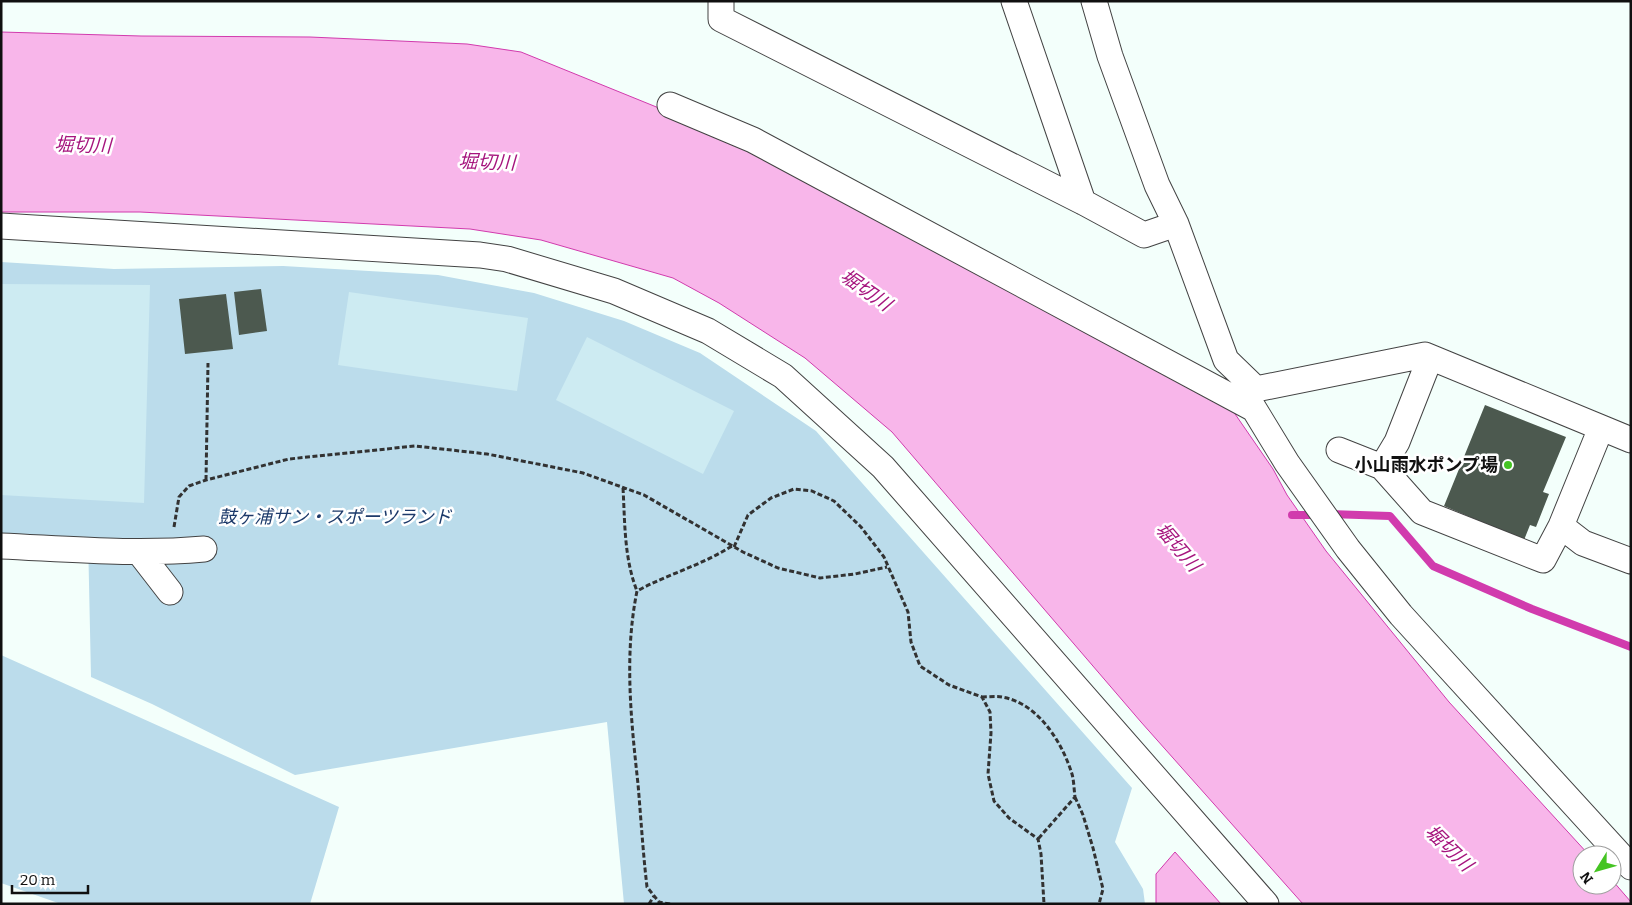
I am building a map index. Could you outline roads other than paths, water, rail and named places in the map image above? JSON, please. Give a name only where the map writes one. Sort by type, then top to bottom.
[{"type":"street","points":[[721,1],[721,19],[1083,202],[1144,235],[1176,224]]},
{"type":"street","points":[[1014,1],[1083,202]]},
{"type":"street","points":[[1094,1],[1110,56],[1156,185],[1176,224],[1226,360],[1255,399],[1287,463],[1348,549],[1401,615],[1631,867]]},
{"type":"street","points":[[670,105],[754,140],[1255,399],[1425,355],[1631,440]]},
{"type":"street","points":[[1,226],[480,255],[507,259],[614,291],[708,331],[784,376],[883,467],[1266,904]]},
{"type":"street","points":[[1382,467],[1397,442],[1430,358]]},
{"type":"street","points":[[1339,450],[1382,467],[1422,512],[1542,560],[1561,526],[1601,428]]},
{"type":"street","points":[[1561,526],[1583,543],[1631,561]]},
{"type":"street","points":[[1,546],[139,552],[204,549]]},
{"type":"street","points":[[139,552],[170,592]]},
{"type":"water","name":"堀切川","points":[[1,32],[141,36],[310,37],[467,44],[521,52],[718,132],[1233,411],[1326,551],[1449,702],[1580,845],[1572,845],[1572,895],[1622,895],[1622,892],[1631,904],[1303,904],[1141,722],[892,432],[805,358],[719,303],[673,278],[541,240],[470,229],[140,212],[1,212]]},
{"type":"water","points":[[1175,852],[1221,904],[1156,904],[1156,874]]},
{"type":"waterway","points":[[1329,514],[1390,516],[1433,566],[1532,609],[1631,647]]},
{"type":"waterway","points":[[1292,515],[1318,515]]},
{"type":"place","name":"小山雨水ポンプ場","points":[[1508,465]]},
{"type":"park label","name":"鼓ヶ浦サン・スポーツランド","points":[[335,517]]}]
